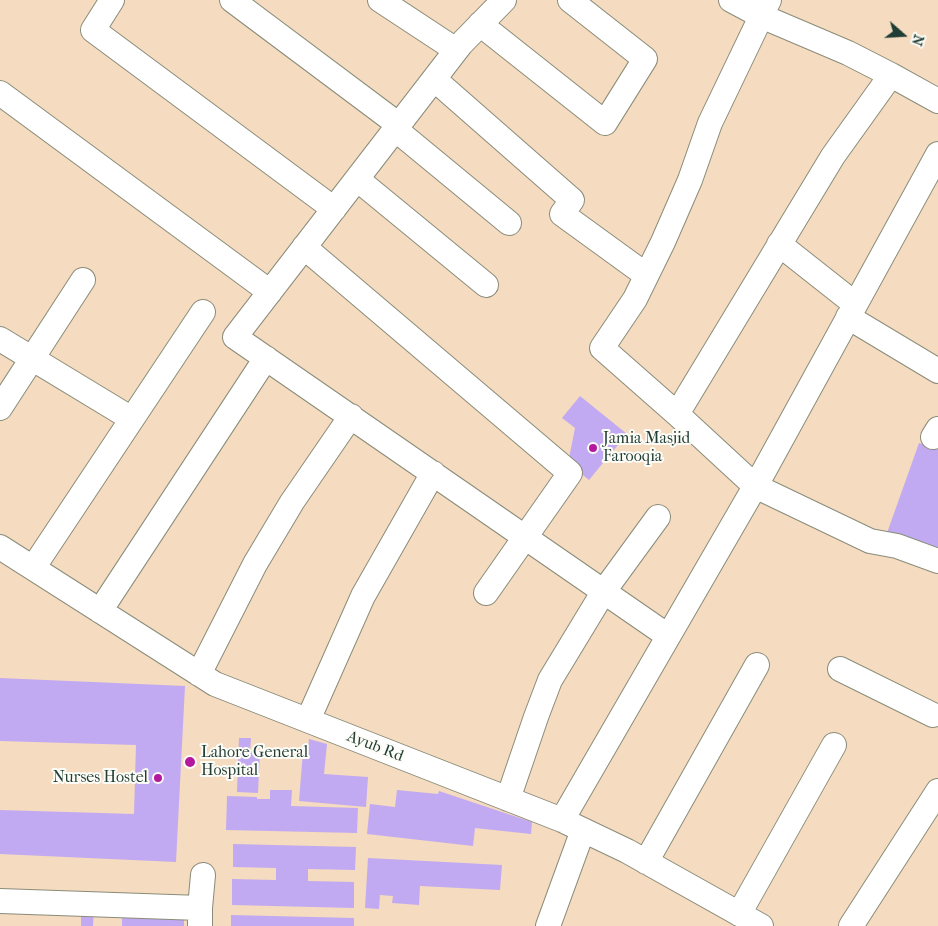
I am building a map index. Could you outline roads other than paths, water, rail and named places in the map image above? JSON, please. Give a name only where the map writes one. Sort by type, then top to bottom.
[{"type":"street","points":[[112,0],[92,30],[334,209]]},
{"type":"street","points":[[232,0],[397,127],[509,223]]},
{"type":"street","points":[[380,0],[456,50]]},
{"type":"street","points":[[504,0],[456,50],[235,336],[668,636]]},
{"type":"street","points":[[480,24],[605,123],[645,59],[570,0]]},
{"type":"street","points":[[731,0],[765,8],[938,101]]},
{"type":"street","points":[[765,8],[710,124],[690,180],[635,299],[602,348],[677,414],[754,486],[870,542],[897,546],[938,561]]},
{"type":"street","points":[[677,414],[832,156],[891,75]]},
{"type":"street","points":[[434,79],[572,200],[562,214],[646,275]]},
{"type":"street","points":[[0,92],[270,292]]},
{"type":"street","points":[[548,926],[572,825],[668,636],[754,486],[938,154]]},
{"type":"street","points":[[357,179],[486,285]]},
{"type":"street","points":[[779,244],[852,310],[938,371]]},
{"type":"street","points":[[304,247],[570,473],[486,593]]},
{"type":"street","points":[[0,408],[83,280]]},
{"type":"street","points":[[33,568],[203,312]]},
{"type":"street","points":[[0,339],[132,419]]},
{"type":"street","points":[[100,611],[266,358]]},
{"type":"street","points":[[199,674],[259,556],[292,502],[351,416]]},
{"type":"street","points":[[308,720],[363,596],[433,473]]},
{"type":"street","points":[[508,800],[550,680],[604,591],[658,517]]},
{"type":"street","name":"Ayub Rd","points":[[0,547],[215,684],[572,825],[646,862],[761,926]]},
{"type":"street","points":[[646,862],[758,665]]},
{"type":"street","points":[[840,669],[936,714]]},
{"type":"street","points":[[739,914],[834,745]]},
{"type":"street","points":[[850,926],[938,791]]},
{"type":"street","points":[[0,901],[200,917],[203,875]]},
{"type":"place","name":"Jamia Masjid Farooqia","points":[[593,448]]},
{"type":"place","name":"Lahore General Hospital","points":[[190,762]]},
{"type":"place","name":"Nurses Hostel","points":[[158,778]]}]
